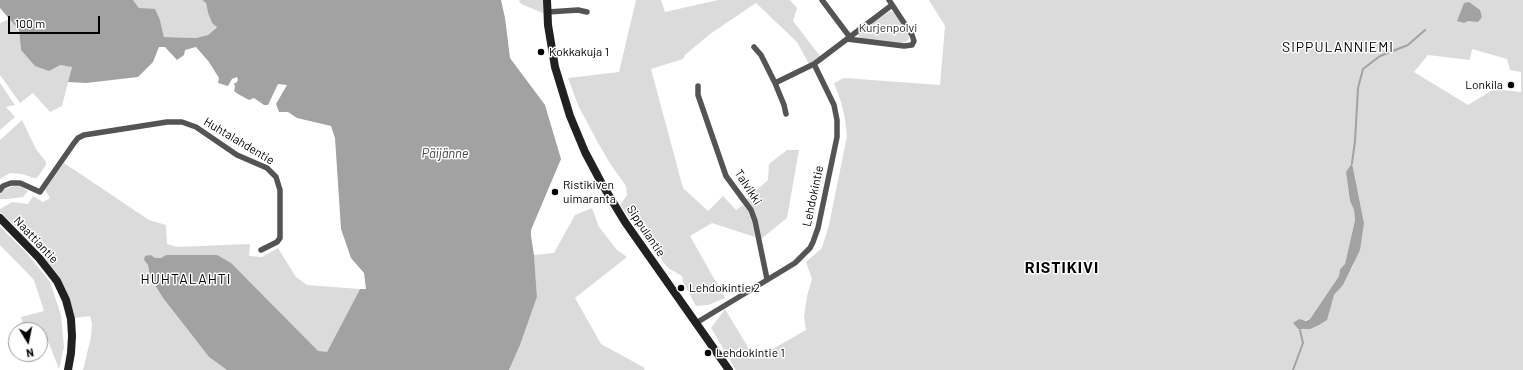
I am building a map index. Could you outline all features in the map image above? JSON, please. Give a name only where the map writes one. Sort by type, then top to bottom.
[{"type":"street","name":"Sippulantie","points":[[547,0],[551,46],[559,81],[570,116],[585,152],[625,222],[729,370]]},
{"type":"street","points":[[775,83],[814,64],[848,38],[891,2],[912,34],[914,41],[912,45],[904,46],[848,38],[822,0]]},
{"type":"street","points":[[548,12],[578,10],[587,12]]},
{"type":"street","points":[[754,47],[761,55],[775,83],[786,114]]},
{"type":"street","name":"Lehdokintie","points":[[696,323],[795,263],[810,248],[818,228],[837,137],[837,120],[834,105],[814,64]]},
{"type":"street","name":"Talvikki","points":[[698,86],[698,95],[726,176],[751,210],[755,221],[767,280]]},
{"type":"street","name":"Huhtalahdentie","points":[[0,190],[4,186],[11,183],[20,184],[42,194],[74,143],[78,138],[84,135],[167,122],[182,122],[196,128],[237,155],[266,168],[276,177],[280,190],[280,238],[277,242],[260,250]]},
{"type":"street","name":"Naattiantie","points":[[0,218],[40,258],[57,281],[66,300],[71,319],[72,336],[68,370]]},
{"type":"green space","points":[[133,0],[202,0],[206,3],[212,23],[217,26],[208,35],[196,38],[164,37],[160,20],[139,8]]},
{"type":"green space","points":[[519,0],[543,0],[543,13],[521,4]]},
{"type":"green space","points":[[636,0],[661,0],[665,12],[718,0],[790,0],[797,8],[793,21],[820,56],[809,64],[797,42],[756,3],[710,34],[685,55],[683,59],[651,69],[683,188],[708,211],[723,196],[736,210],[743,205],[748,211],[752,222],[755,237],[712,223],[690,236],[725,298],[708,305],[696,306],[683,282],[682,276],[668,268],[620,205],[627,195],[626,186],[611,165],[597,141],[578,105],[568,78],[619,72]]},
{"type":"green space","points":[[929,0],[1523,0],[1523,370],[736,370],[711,328],[725,309],[755,359],[806,330],[804,317],[807,296],[812,279],[806,262],[822,248],[829,225],[847,136],[841,102],[834,83],[844,78],[940,85],[945,26]],"holes":[[[1472,49],[1507,59],[1510,70],[1521,72],[1521,92],[1494,89],[1468,105],[1414,72],[1428,55],[1470,60]],[[1352,164],[1364,223],[1353,266],[1343,285],[1334,295],[1331,303],[1298,329],[1293,323],[1310,319],[1339,276],[1340,269],[1345,264],[1355,220],[1354,210],[1350,201],[1346,172]]]},
{"type":"green space","name":"Kurjenpolvi","points":[[890,11],[895,13],[908,32],[909,39],[907,41],[900,44],[860,39],[858,34],[859,32]]},
{"type":"green space","points":[[10,19],[19,30],[21,50],[60,65],[72,67],[62,106],[50,112],[33,93],[20,103],[0,75],[0,23]]},
{"type":"green space","points":[[0,83],[15,105],[6,107],[15,117],[0,130]]},
{"type":"green space","points":[[22,120],[36,149],[46,162],[46,165],[37,178],[22,174],[10,173],[0,179],[0,140]]},
{"type":"green space","points":[[787,150],[799,150],[787,218],[761,239],[753,209],[747,199],[768,180],[769,164]]},
{"type":"green space","points":[[64,163],[149,220],[166,225],[167,244],[177,247],[250,244],[249,256],[262,257],[278,248],[296,277],[307,285],[360,289],[327,352],[318,352],[231,264],[155,258],[151,255],[144,260],[148,265],[150,277],[163,298],[209,357],[227,370],[83,370],[91,337],[92,324],[90,316],[75,318],[66,290],[37,247],[0,212],[0,209],[12,202],[28,204],[33,196],[43,202],[50,198],[45,190]]},
{"type":"green space","points":[[20,186],[28,191],[23,197],[0,199],[0,194],[5,189]]},
{"type":"green space","points":[[592,208],[599,227],[617,250],[627,257],[575,298],[601,344],[645,368],[644,370],[509,370],[520,345],[537,297],[534,255],[554,253],[575,215]]},
{"type":"green space","points":[[0,227],[25,251],[50,282],[61,315],[64,347],[59,369],[48,341],[48,322],[23,322],[21,317],[44,311],[34,280],[0,245]]},
{"type":"water","name":"Päijänne","points":[[0,0],[133,0],[139,8],[155,9],[160,20],[164,37],[196,38],[208,35],[217,27],[212,23],[206,3],[202,0],[501,0],[510,58],[545,105],[561,159],[531,230],[537,297],[520,345],[509,370],[227,370],[209,357],[163,298],[150,277],[148,265],[144,260],[145,256],[151,255],[155,258],[161,258],[166,255],[217,255],[231,263],[318,351],[327,352],[360,289],[366,289],[364,273],[351,258],[341,229],[335,138],[331,126],[297,118],[288,112],[279,112],[276,104],[287,85],[278,84],[268,105],[264,105],[254,98],[249,100],[234,91],[234,83],[238,80],[237,77],[232,79],[228,86],[218,83],[219,78],[209,62],[196,47],[185,50],[184,55],[177,60],[165,47],[159,47],[153,62],[138,77],[86,83],[68,82],[72,67],[60,65],[49,71],[35,66],[21,50],[19,30],[0,8]]},
{"type":"water","points":[[1469,2],[1480,10],[1482,17],[1478,22],[1468,21],[1464,23],[1457,21],[1464,3]]},
{"type":"water","points":[[1352,163],[1364,223],[1360,250],[1343,285],[1334,295],[1327,320],[1310,329],[1298,329],[1293,323],[1299,319],[1306,321],[1310,319],[1339,276],[1340,269],[1345,264],[1355,220],[1354,210],[1350,201],[1346,172]]},
{"type":"waterway","points":[[1352,163],[1355,141],[1358,88],[1363,69],[1380,56],[1408,45],[1425,30]]},
{"type":"waterway","points":[[1293,370],[1303,343],[1300,330]]},
{"type":"place","name":"Kokkakuja 1","points":[[541,52]]},
{"type":"place","name":"Lonkila","points":[[1511,85]]},
{"type":"place","name":"Ristikiven uimaranta","points":[[555,192]]},
{"type":"place","name":"Lehdokintie 2","points":[[681,288]]},
{"type":"place","name":"Lehdokintie 1","points":[[708,353]]},
{"type":"district","name":"SIPPULANNIEMI","points":[[1338,47]]},
{"type":"district","name":"RISTIKIVI","points":[[1062,268]]},
{"type":"district","name":"HUHTALAHTI","points":[[186,279]]}]
